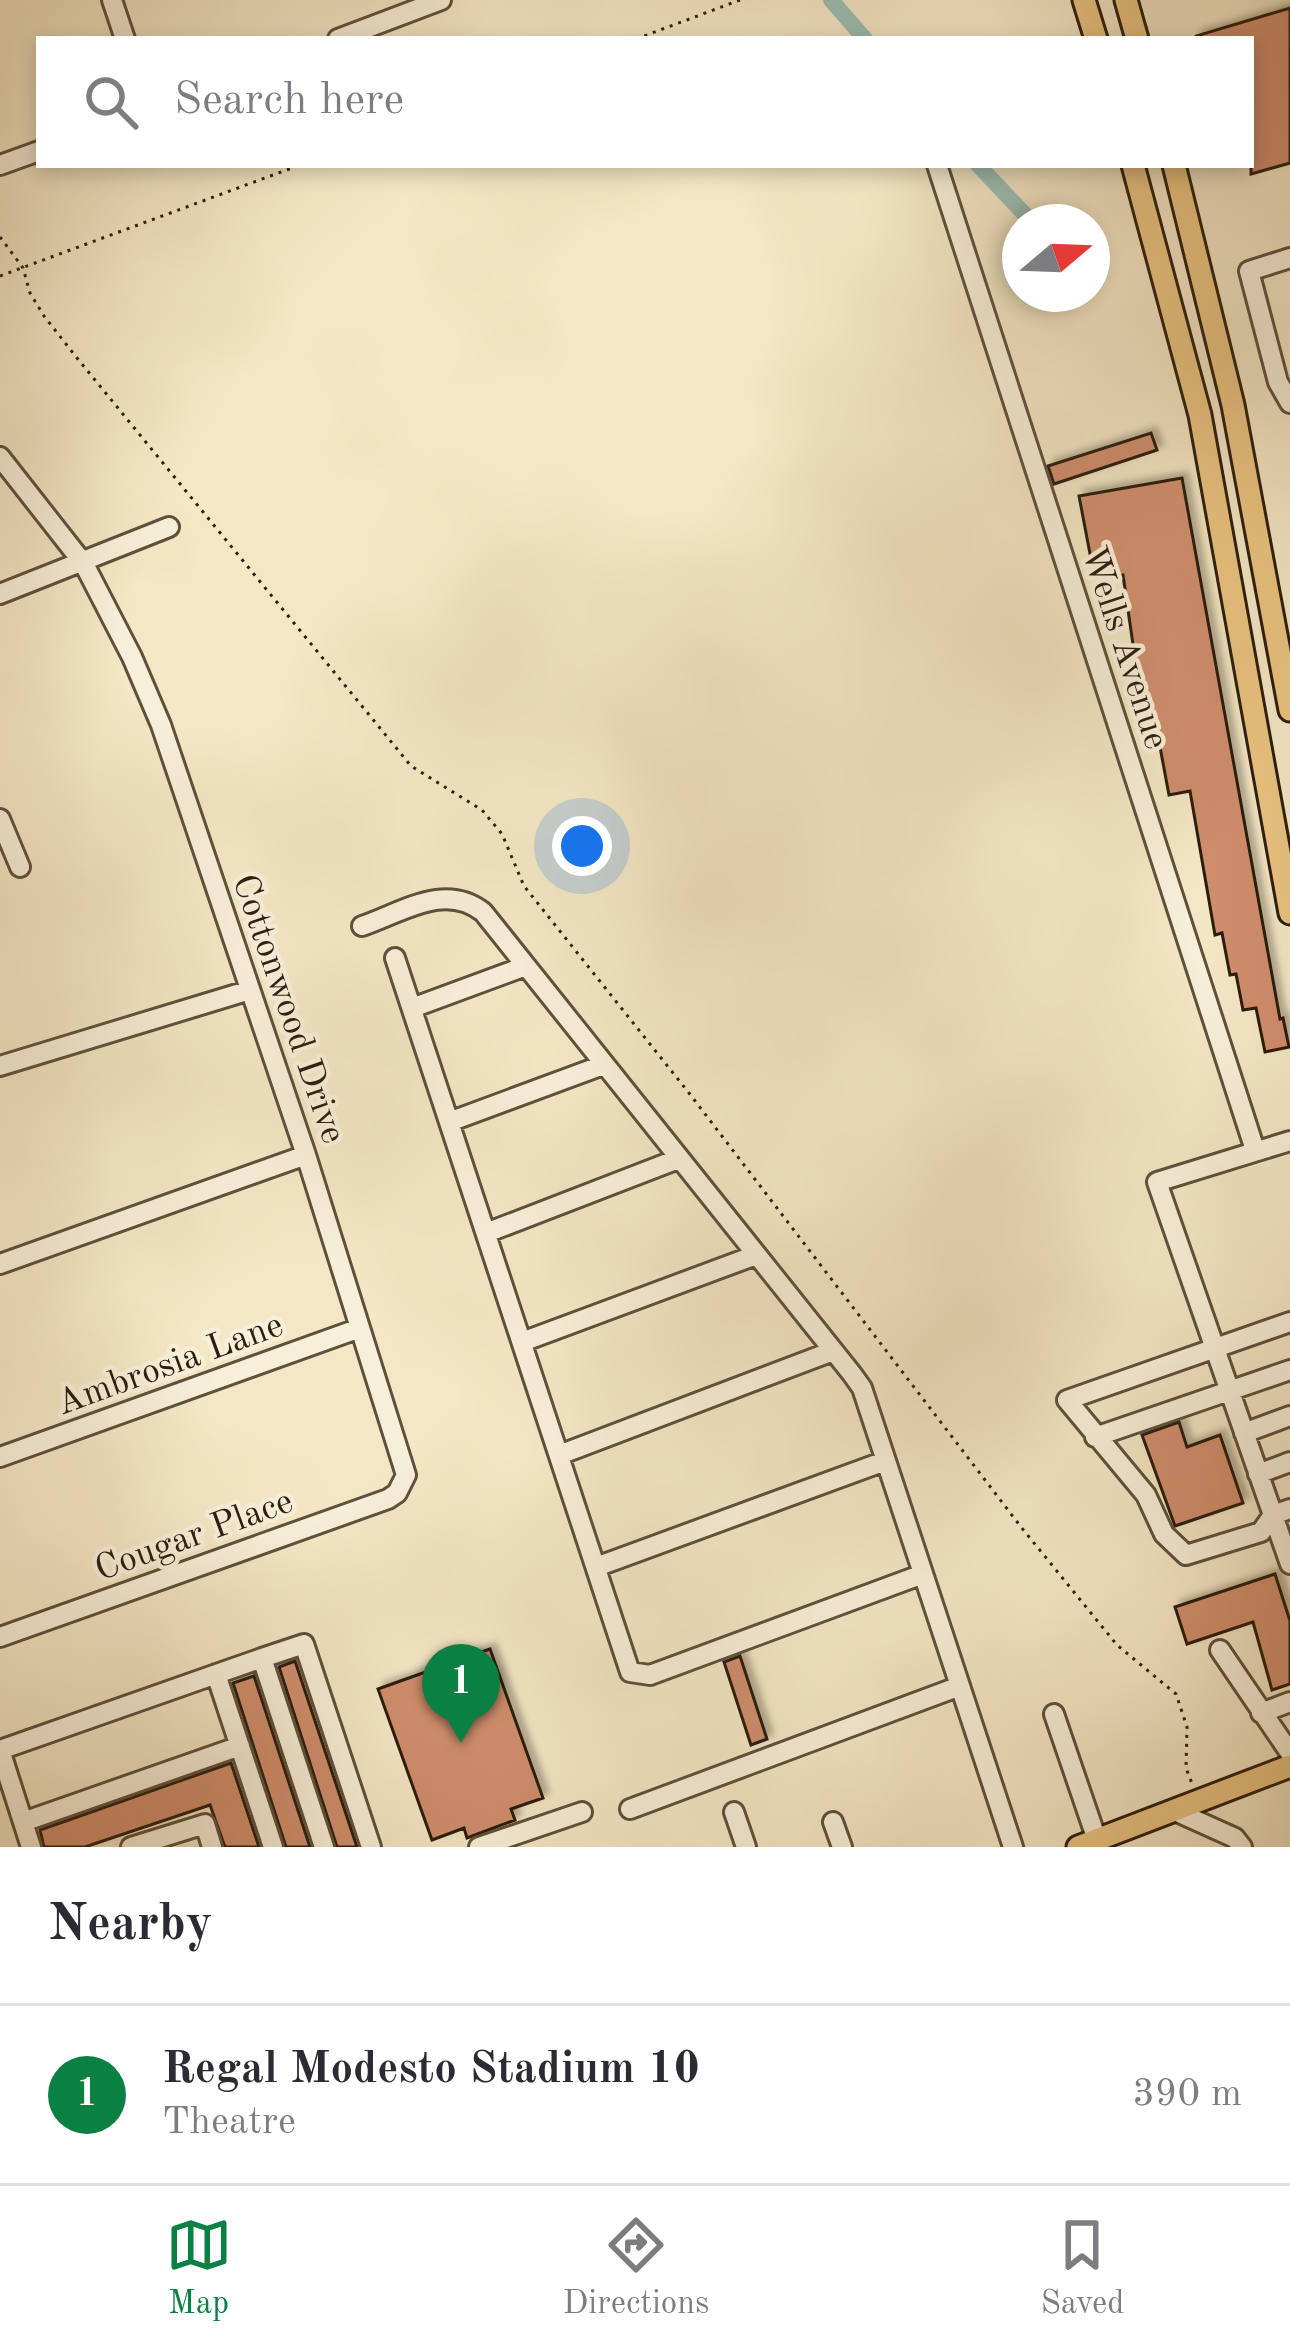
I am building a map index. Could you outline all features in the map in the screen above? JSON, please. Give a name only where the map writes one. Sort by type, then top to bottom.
[{"type":"main road","points":[[1084,0],[1095,36]]},
{"type":"main road","points":[[1126,0],[1136,36]]},
{"type":"main road","points":[[1134,168],[1200,416],[1290,913]]},
{"type":"main road","points":[[1175,168],[1233,405],[1290,710]]},
{"type":"main road","points":[[1088,1844],[1290,1766]]},
{"type":"street","points":[[112,0],[124,36]]},
{"type":"street","points":[[346,36],[441,0]]},
{"type":"street","points":[[0,165],[36,152]]},
{"type":"street","name":"Wells Avenue","points":[[938,168],[1255,1150]]},
{"type":"street","points":[[1290,258],[1250,271],[1278,382],[1290,403]]},
{"type":"street","name":"Cottonwood Drive","points":[[0,457],[84,564],[161,725],[406,1466],[404,1484]]},
{"type":"street","points":[[0,594],[169,527]]},
{"type":"street","points":[[0,819],[20,867]]},
{"type":"street","points":[[362,926],[446,896],[462,899],[492,922],[862,1388],[1013,1847]]},
{"type":"street","points":[[395,958],[630,1672],[650,1676],[923,1574]]},
{"type":"street","points":[[412,1008],[524,967]]},
{"type":"street","points":[[0,1066],[250,990]]},
{"type":"street","points":[[449,1122],[603,1065]]},
{"type":"street","points":[[1288,1554],[1281,1512],[1258,1474],[1157,1182],[1290,1141]]},
{"type":"street","points":[[0,1264],[306,1155]]},
{"type":"street","points":[[486,1233],[678,1159]]},
{"type":"street","points":[[522,1342],[756,1256]]},
{"type":"street","points":[[1281,1512],[1261,1532],[1186,1555],[1164,1534],[1146,1495],[1066,1400],[1290,1322]]},
{"type":"street","name":"Ambrosia Lane","points":[[0,1457],[360,1328]]},
{"type":"street","points":[[559,1455],[833,1351]]},
{"type":"street","points":[[1095,1437],[1290,1370]]},
{"type":"street","points":[[1244,1433],[1290,1416]]},
{"type":"street","points":[[596,1567],[886,1461]]},
{"type":"street","points":[[1258,1474],[1290,1462]]},
{"type":"street","name":"Cougar Place","points":[[0,1637],[388,1499],[404,1484]]},
{"type":"street","points":[[31,1847],[0,1750],[304,1644],[371,1847]]},
{"type":"street","points":[[1220,1650],[1290,1753]]},
{"type":"street","points":[[262,1658],[324,1847]]},
{"type":"street","points":[[216,1674],[273,1847]]},
{"type":"street","points":[[630,1809],[960,1687]]},
{"type":"street","points":[[1261,1713],[1290,1702]]},
{"type":"street","points":[[1054,1714],[1088,1844]]},
{"type":"street","points":[[23,1822],[240,1746]]},
{"type":"street","points":[[1175,1811],[1234,1838],[1242,1847]]},
{"type":"street","points":[[479,1847],[581,1812]]},
{"type":"street","points":[[734,1812],[746,1847]]},
{"type":"street","points":[[833,1822],[842,1847]]},
{"type":"street","points":[[130,1847],[205,1824],[212,1847]]},
{"type":"path","points":[[644,36],[740,0]]},
{"type":"path","points":[[0,276],[292,168]]},
{"type":"path","points":[[0,236],[23,268],[44,316],[77,358],[411,766],[482,809],[502,834],[524,886],[1021,1526],[1117,1645],[1176,1694],[1187,1727],[1186,1768]]},
{"type":"building","points":[[1290,8],[1290,163],[1251,174],[1254,36],[1196,36]]},
{"type":"building","points":[[1151,433],[1157,450],[1054,484],[1048,466]]},
{"type":"building","points":[[1182,478],[1280,1019],[1289,1047],[1265,1052],[1256,1008],[1243,1010],[1222,933],[1215,935],[1190,791],[1169,795],[1160,747],[1154,748],[1144,693],[1140,693],[1123,575],[1101,579],[1097,558],[1091,559],[1079,496]]},
{"type":"building","points":[[1179,1422],[1187,1447],[1220,1435],[1243,1503],[1175,1526],[1142,1435]]},
{"type":"building","points":[[1275,1574],[1290,1621],[1290,1684],[1272,1690],[1253,1622],[1187,1644],[1175,1607]]},
{"type":"building","points":[[490,1649],[543,1798],[511,1809],[515,1820],[467,1838],[464,1828],[432,1840],[378,1689]]},
{"type":"building","points":[[740,1656],[767,1739],[751,1745],[724,1662]]},
{"type":"building","points":[[295,1661],[357,1847],[337,1847],[279,1667]]},
{"type":"building","points":[[254,1676],[310,1847],[286,1847],[233,1683]]},
{"type":"building","points":[[231,1763],[259,1847],[225,1847],[210,1805],[85,1847],[44,1847],[40,1830]]},
{"type":"waterway","points":[[831,0],[862,36]]},
{"type":"waterway","points":[[981,168],[1015,204]]},
{"type":"place","name":"Regal Modesto Stadium 10","points":[[461,1743]]}]
